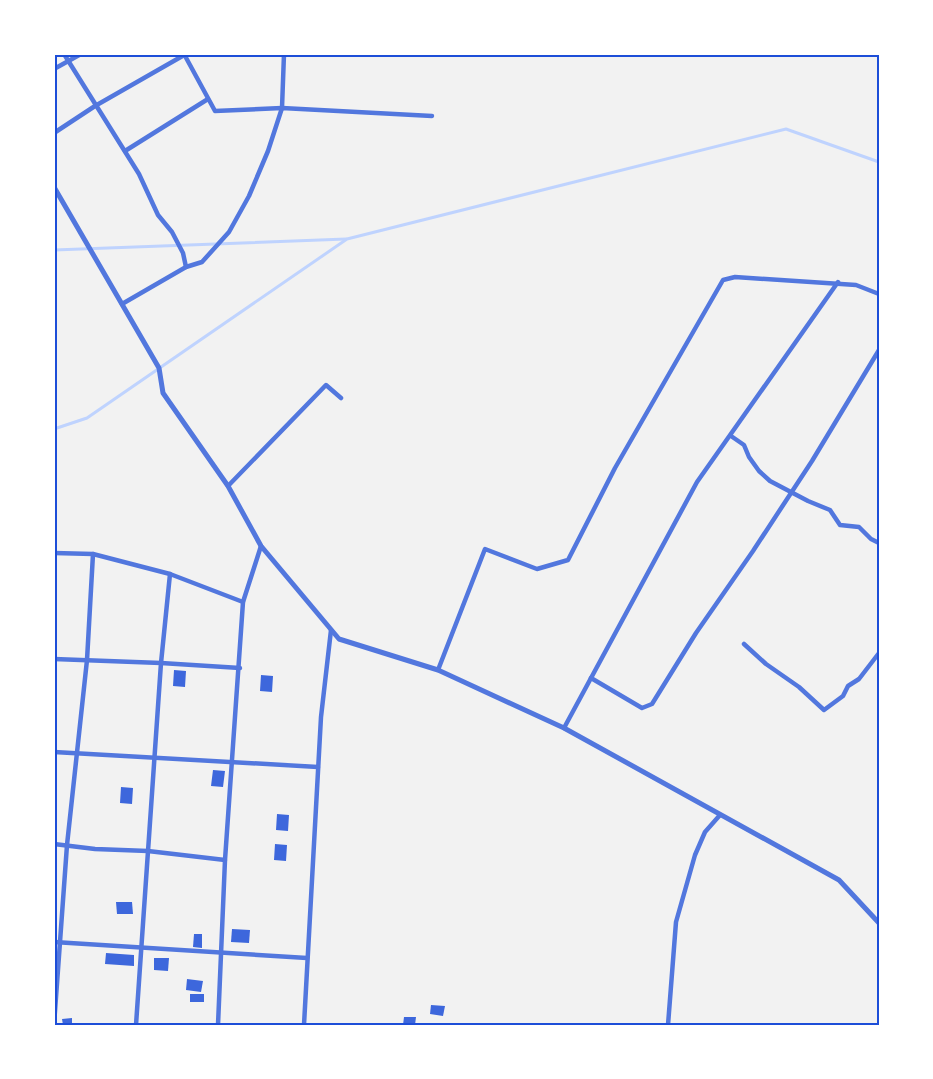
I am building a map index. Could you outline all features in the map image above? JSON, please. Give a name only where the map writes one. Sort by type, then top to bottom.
[{"type":"street","points":[[64,54],[139,174],[158,215],[172,232],[183,253],[186,267]]},
{"type":"street","points":[[54,69],[81,54]]},
{"type":"street","points":[[54,133],[95,106],[185,54],[215,111],[282,108],[432,116]]},
{"type":"street","points":[[122,304],[186,267],[202,262],[229,232],[249,196],[268,151],[282,108],[285,54]]},
{"type":"street","points":[[125,151],[208,99]]},
{"type":"street","points":[[54,187],[159,368],[163,393],[228,486],[261,546],[339,639],[438,670],[564,728],[839,880],[879,923]]},
{"type":"street","points":[[438,670],[485,549],[537,569],[568,560],[615,468],[723,280],[735,277],[838,282],[856,285],[879,294]]},
{"type":"street","points":[[564,728],[697,482],[838,282]]},
{"type":"street","points":[[591,678],[642,708],[652,704],[696,633],[753,551],[829,433],[879,350]]},
{"type":"street","points":[[228,486],[326,385],[341,398]]},
{"type":"street","points":[[731,436],[744,445],[759,471],[770,481],[830,510],[840,525],[859,527],[871,539],[879,543]]},
{"type":"street","points":[[218,1025],[225,861],[243,602],[261,546]]},
{"type":"street","points":[[54,553],[93,554],[170,574],[243,602]]},
{"type":"street","points":[[54,1025],[57,942],[87,660],[93,554]]},
{"type":"street","points":[[136,1025],[161,663],[170,574]]},
{"type":"street","points":[[304,1025],[321,717],[331,630]]},
{"type":"street","points":[[744,644],[772,669],[799,687],[824,710],[843,696],[848,686],[859,679],[879,653]]},
{"type":"street","points":[[54,659],[240,668]]},
{"type":"street","points":[[54,752],[318,767]]},
{"type":"street","points":[[668,1025],[676,922],[695,855],[705,832],[720,815]]},
{"type":"street","points":[[54,844],[95,849],[148,851],[225,861]]},
{"type":"street","points":[[57,942],[307,958]]},
{"type":"building","points":[[174,670],[186,671],[185,687],[173,686]]},
{"type":"building","points":[[261,675],[273,676],[272,692],[260,691]]},
{"type":"building","points":[[213,770],[225,771],[223,787],[211,786]]},
{"type":"building","points":[[121,787],[133,788],[132,804],[120,803]]},
{"type":"building","points":[[277,814],[289,815],[288,831],[276,830]]},
{"type":"building","points":[[275,844],[287,845],[286,861],[274,860]]},
{"type":"building","points":[[116,902],[132,902],[133,914],[117,914]]},
{"type":"building","points":[[232,929],[250,930],[249,943],[231,942]]},
{"type":"building","points":[[194,934],[202,934],[202,948],[193,947]]},
{"type":"building","points":[[106,953],[134,955],[134,966],[105,964]]},
{"type":"building","points":[[154,958],[169,958],[168,971],[154,970]]},
{"type":"building","points":[[187,979],[203,981],[201,992],[186,990]]},
{"type":"building","points":[[190,994],[204,994],[204,1002],[190,1002]]},
{"type":"building","points":[[431,1005],[445,1006],[443,1016],[430,1014]]},
{"type":"building","points":[[404,1017],[416,1017],[415,1025],[403,1025]]},
{"type":"building","points":[[72,1018],[72,1025],[63,1025],[62,1019]]},
{"type":"waterway","points":[[54,429],[87,418],[347,239],[786,129],[879,162]]},
{"type":"waterway","points":[[54,250],[346,239]]}]
